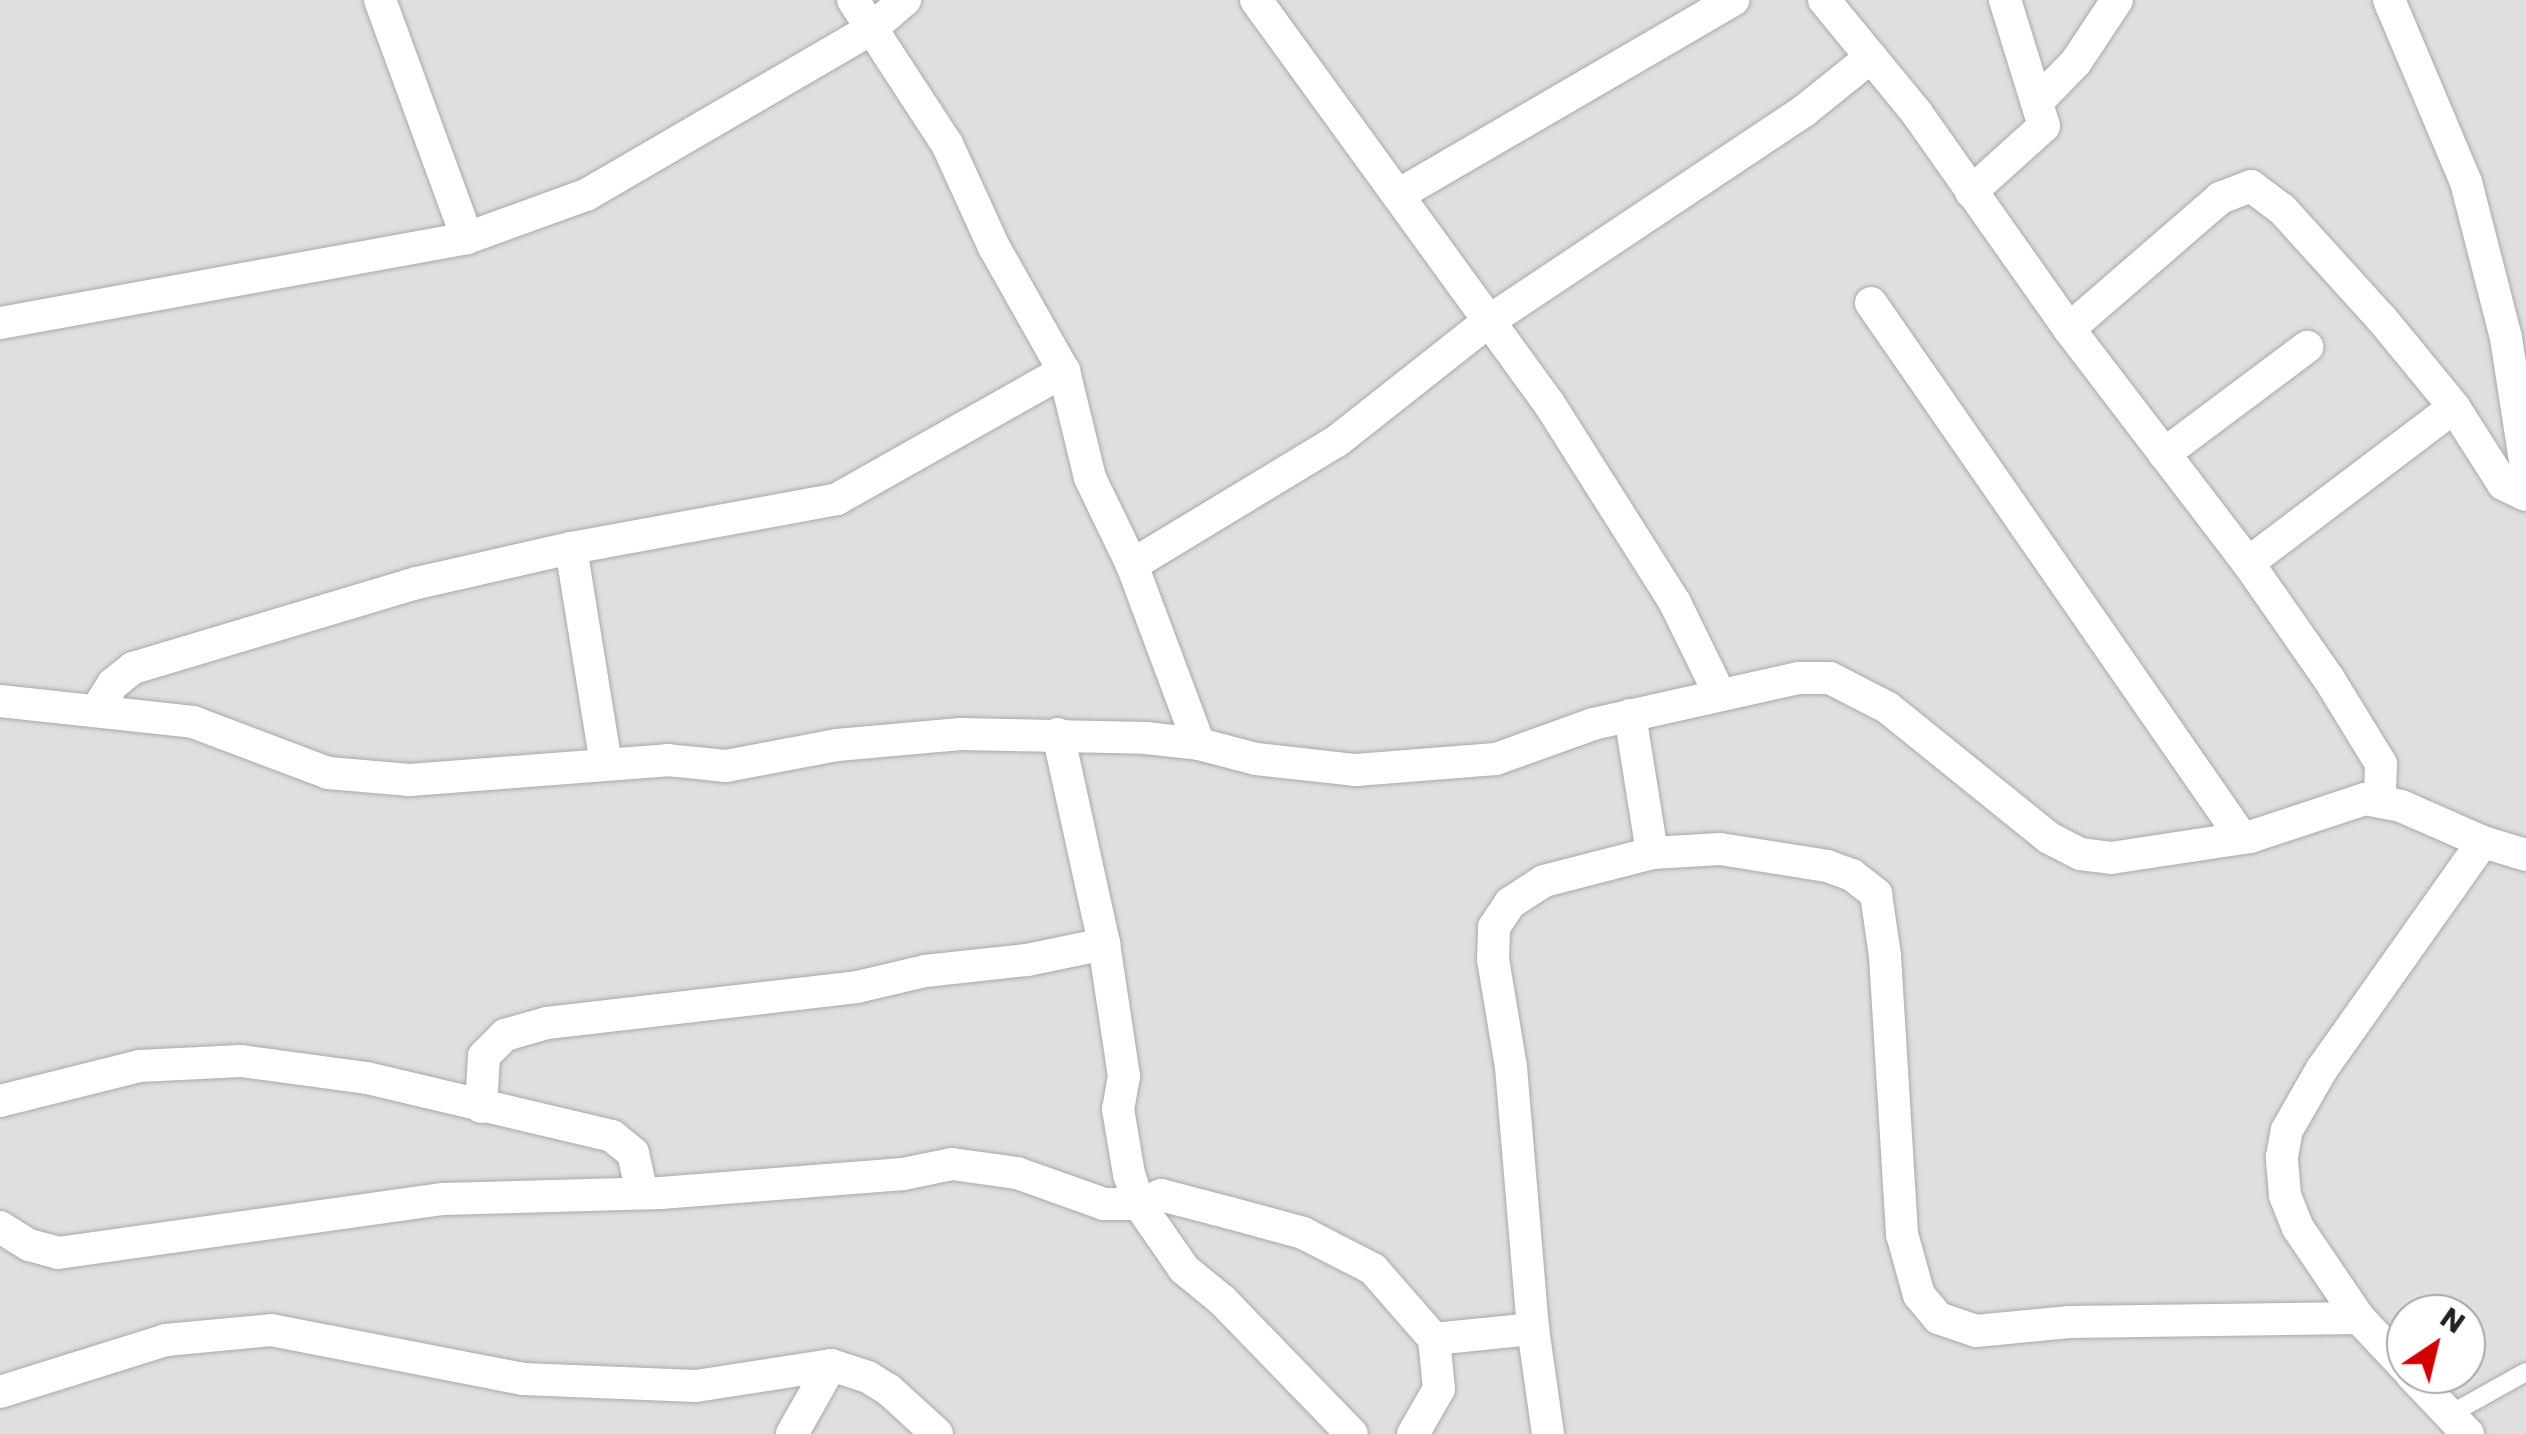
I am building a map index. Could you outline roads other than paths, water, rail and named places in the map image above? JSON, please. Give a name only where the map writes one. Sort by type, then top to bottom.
[{"type":"street","points":[[380,0],[467,238]]},
{"type":"street","points":[[853,0],[947,144],[994,247],[1064,371],[1090,478],[1132,564],[1200,744]]},
{"type":"street","points":[[0,323],[467,238],[586,195],[871,28],[905,0]]},
{"type":"street","points":[[1256,0],[1550,406],[1674,602],[1720,696]]},
{"type":"street","points":[[1398,196],[1733,0]]},
{"type":"street","points":[[1824,0],[1871,57],[2069,329],[2248,563],[2373,748],[2382,770],[2380,800]]},
{"type":"street","points":[[1971,192],[2042,130],[2038,102],[2020,59],[2005,0]]},
{"type":"street","points":[[2038,102],[2076,62],[2117,0]]},
{"type":"street","points":[[2389,0],[2466,182],[2506,338],[2526,468]]},
{"type":"street","points":[[1132,564],[1337,441],[1488,321],[1804,110],[1871,57]]},
{"type":"street","points":[[2069,329],[2220,198],[2251,186],[2294,222],[2454,407],[2503,484],[2526,495]]},
{"type":"street","points":[[1872,303],[2242,838]]},
{"type":"street","points":[[2164,454],[2307,347]]},
{"type":"street","points":[[96,710],[114,684],[134,668],[417,582],[571,548],[836,499],[1064,371]]},
{"type":"street","points":[[2248,563],[2454,407]]},
{"type":"street","points":[[571,548],[606,764]]},
{"type":"street","points":[[0,700],[193,722],[282,759],[348,776],[410,780],[667,760],[726,766],[837,745],[922,736],[1058,734],[1200,744],[1303,766],[1411,769],[1496,758],[1630,715],[1799,678],[1830,678],[1848,684],[1950,754],[2049,838],[2080,854],[2130,856],[2242,838],[2344,804],[2380,800],[2526,856]]},
{"type":"street","points":[[1630,715],[1652,853]]},
{"type":"street","points":[[1058,734],[1104,944],[1124,1076],[1118,1109],[1139,1204],[1184,1269],[1223,1302],[1352,1434]]},
{"type":"street","points":[[2386,1346],[2360,1318],[2298,1228],[2285,1194],[2282,1157],[2287,1130],[2322,1069],[2482,842]]},
{"type":"street","points":[[1548,1434],[1533,1328],[1512,1067],[1493,960],[1494,927],[1510,902],[1544,880],[1652,853],[1720,849],[1818,864],[1852,875],[1876,894],[1886,956],[1902,1234],[1919,1295],[1938,1318],[1976,1331],[2070,1322],[2360,1318]]},
{"type":"street","points":[[480,1106],[484,1056],[505,1034],[546,1023],[857,988],[925,971],[1028,960],[1104,944]]},
{"type":"street","points":[[0,1101],[139,1066],[241,1061],[367,1078],[612,1136],[633,1153],[642,1193]]},
{"type":"street","points":[[0,1227],[29,1246],[58,1253],[443,1199],[642,1193],[903,1174],[952,1164],[1017,1173],[1104,1204],[1139,1204],[1161,1195],[1321,1242],[1373,1269],[1434,1339],[1439,1389],[1413,1434]]},
{"type":"street","points":[[1434,1339],[1533,1328]]},
{"type":"street","points":[[0,1392],[166,1340],[271,1330],[540,1380],[696,1386],[831,1365],[868,1377],[889,1390],[938,1434]]},
{"type":"street","points":[[792,1434],[831,1365]]},
{"type":"street","points":[[2430,1394],[2458,1424]]},
{"type":"lane","points":[[2458,1424],[2526,1372]]}]
